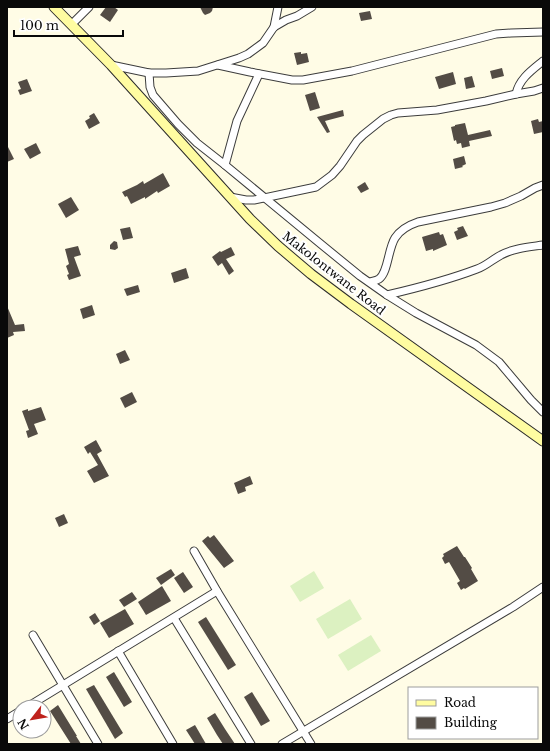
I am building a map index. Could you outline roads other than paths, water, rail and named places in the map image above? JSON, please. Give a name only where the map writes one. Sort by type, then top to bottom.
[{"type":"main road","name":"Makolontwane Road","points":[[54,7],[111,65],[250,219],[278,246],[311,274],[351,304],[543,441]]},
{"type":"street","points":[[72,24],[89,7]]},
{"type":"street","points":[[111,65],[149,73],[166,73],[192,71],[239,58],[263,43],[274,27],[278,7]]},
{"type":"street","points":[[274,27],[312,7]]},
{"type":"street","points":[[218,65],[292,80],[303,80],[352,71],[496,34],[543,32]]},
{"type":"street","points":[[516,94],[518,86],[525,76],[543,61]]},
{"type":"street","points":[[149,73],[150,87],[153,96],[185,132],[197,143],[322,245],[387,295],[476,345],[499,362],[543,412]]},
{"type":"street","points":[[225,165],[237,121],[259,74]]},
{"type":"street","points":[[230,196],[246,200],[254,200],[316,187],[332,175],[360,138],[383,119],[391,115],[398,113],[437,110],[543,88]]},
{"type":"street","points":[[140,98],[157,101]]},
{"type":"street","points":[[370,282],[377,280],[385,272],[389,252],[395,238],[399,232],[411,224],[505,203],[543,185]]},
{"type":"street","points":[[387,295],[406,291],[478,269],[500,255],[517,249],[543,245]]},
{"type":"street","points":[[194,551],[217,592],[311,744]]},
{"type":"street","points":[[282,744],[513,607],[543,587]]},
{"type":"street","points":[[41,699],[217,592]]},
{"type":"street","points":[[174,618],[251,744]]},
{"type":"street","points":[[34,635],[98,744]]},
{"type":"street","points":[[118,651],[174,744]]}]
